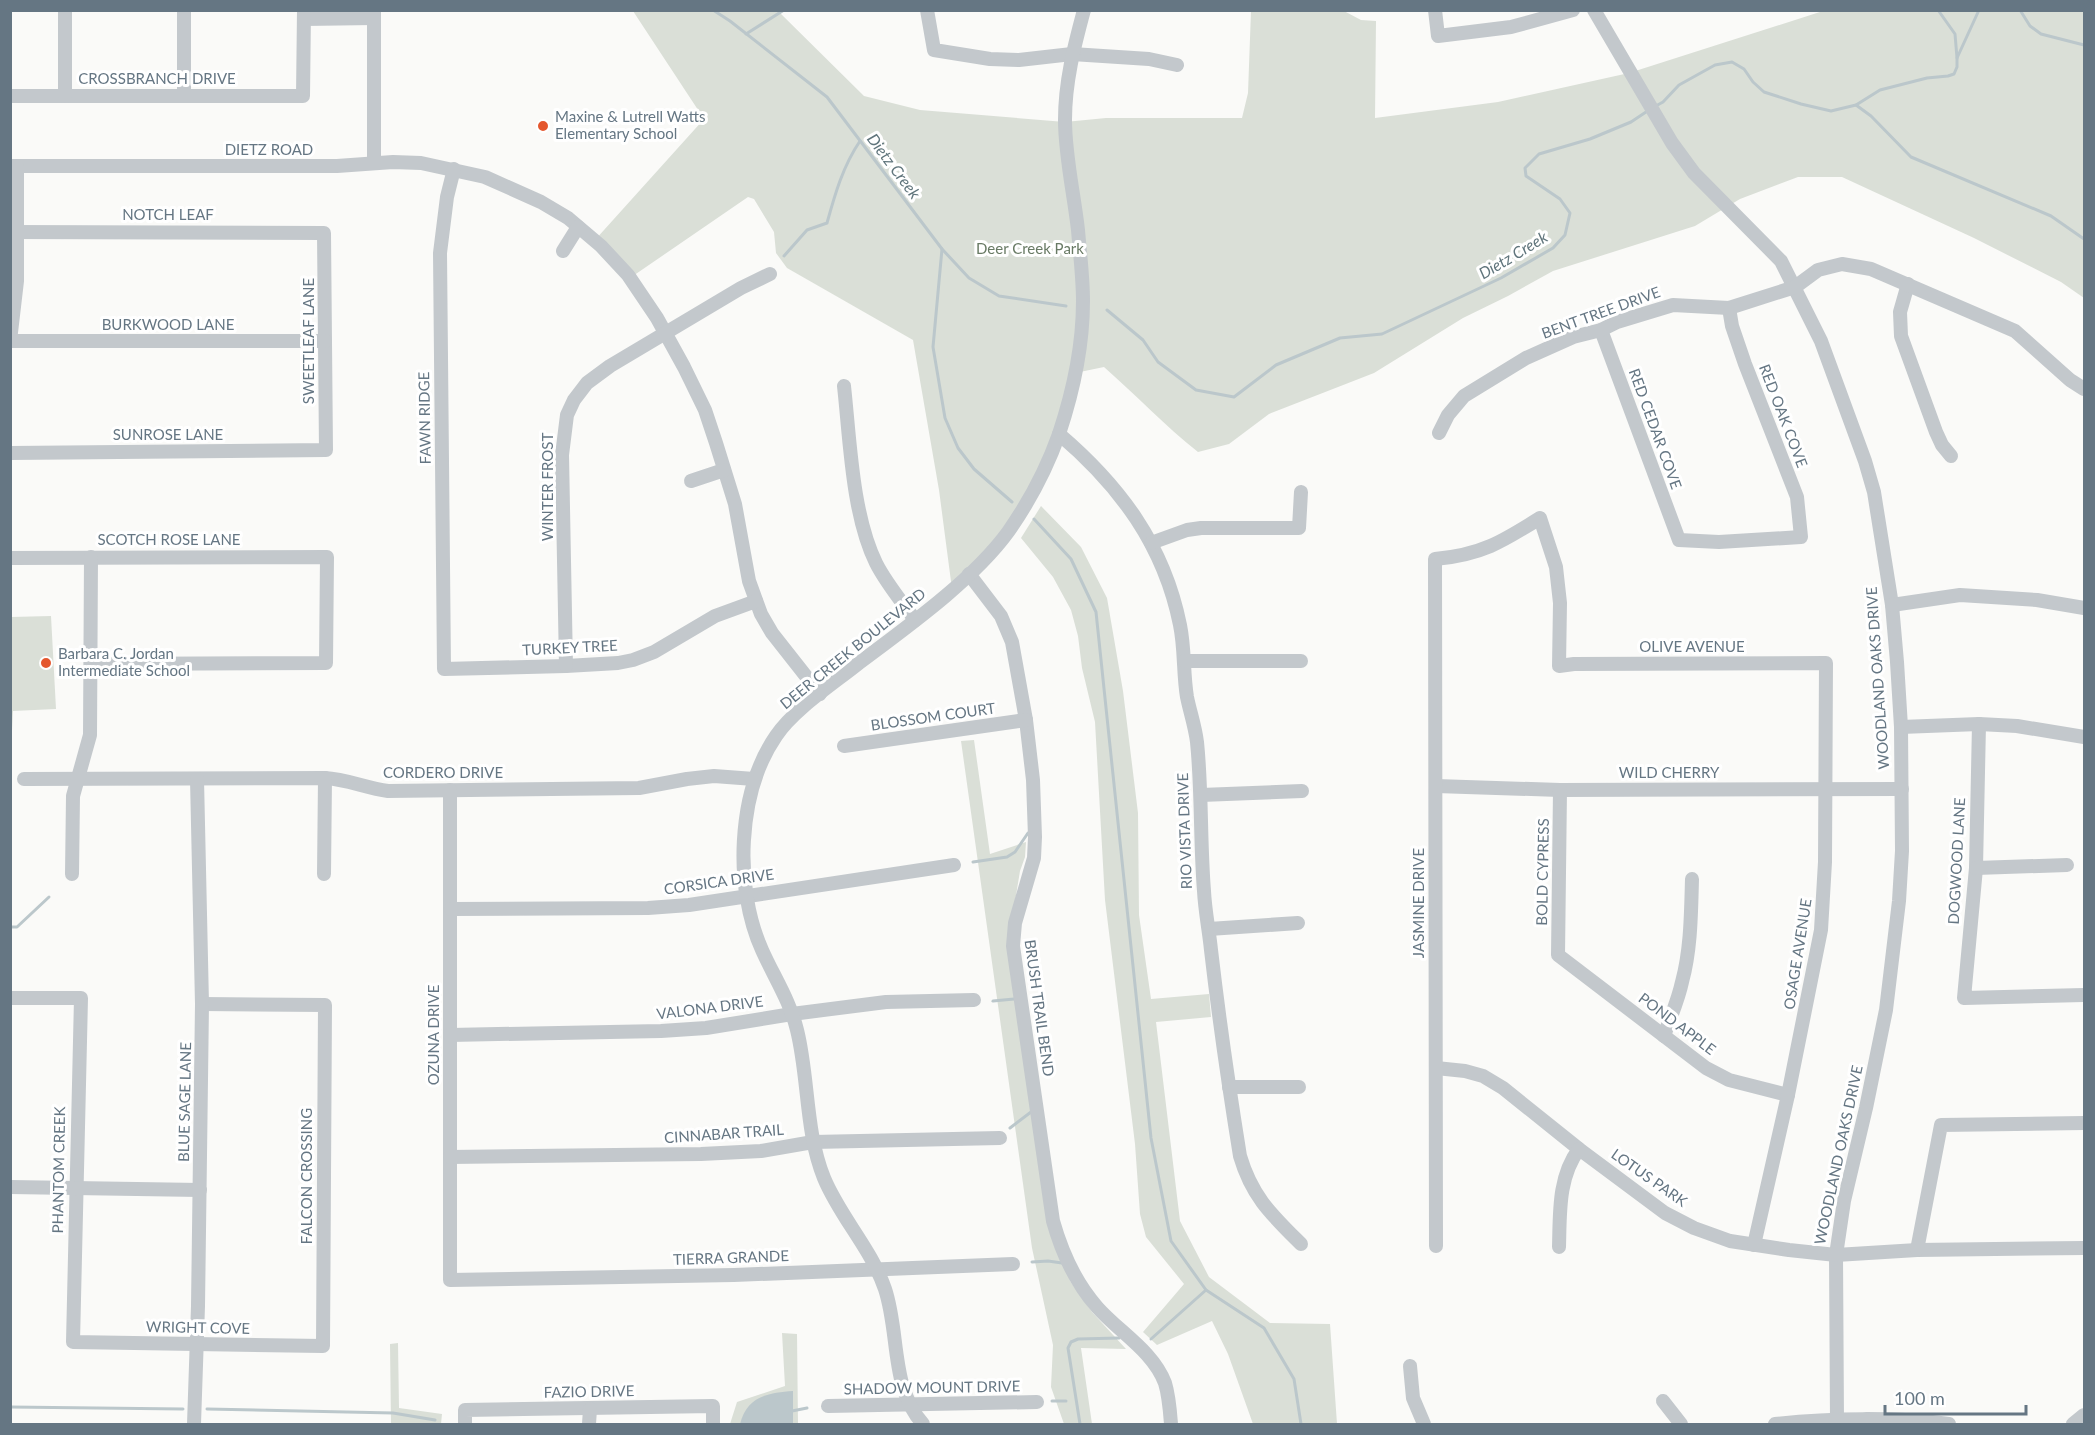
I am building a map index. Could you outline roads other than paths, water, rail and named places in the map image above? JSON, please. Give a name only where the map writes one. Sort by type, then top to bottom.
[{"type":"street","points":[[65,10],[65,96]]},
{"type":"street","points":[[184,10],[184,95]]},
{"type":"street","points":[[927,10],[934,50],[990,59],[1019,60],[1072,54],[1149,59],[1178,65]]},
{"type":"street","name":"DEER CREEK BOULEVARD","points":[[921,1424],[910,1406],[898,1371],[892,1319],[886,1292],[877,1269],[832,1197],[822,1174],[813,1142],[797,1032],[788,1001],[761,947],[747,896],[744,852],[747,817],[754,779],[779,730],[820,694],[915,620],[969,574],[1006,535],[1038,483],[1059,434],[1077,362],[1083,305],[1078,231],[1065,122],[1067,84],[1072,54],[1084,10]]},
{"type":"street","points":[[1435,10],[1438,36],[1511,27],[1573,10]]},
{"type":"street","name":"WOODLAND OAKS DRIVE","points":[[1594,10],[1669,138],[1701,181],[1781,261],[1795,287],[1821,341],[1870,478],[1892,605],[1901,727],[1899,901],[1886,1010],[1844,1201],[1836,1254],[1837,1421]]},
{"type":"street","points":[[304,15],[374,14],[374,163]]},
{"type":"street","name":"CROSSBRANCH DRIVE","points":[[10,96],[303,96],[304,15]]},
{"type":"street","name":"DIETZ ROAD","points":[[14,166],[337,166],[421,163],[485,177],[541,202],[601,246],[628,275],[666,333],[705,410],[735,504],[749,580],[756,601],[771,633],[820,694]]},
{"type":"street","points":[[11,341],[17,281],[14,166]]},
{"type":"street","name":"FAWN RIDGE","points":[[444,669],[440,253],[447,197],[454,169]]},
{"type":"street","points":[[563,251],[578,227]]},
{"type":"street","name":"NOTCH LEAF","points":[[14,231],[324,233]]},
{"type":"street","name":"SWEETLEAF LANE","points":[[324,233],[326,450]]},
{"type":"street","name":"BENT TREE DRIVE","points":[[1439,433],[1454,406],[1480,385],[1526,358],[1573,338],[1673,305],[1729,308],[1795,287],[1818,270],[1842,264],[1871,269],[2015,331],[2070,380],[2085,389]]},
{"type":"street","name":"WINTER FROST","points":[[566,666],[562,455],[567,415],[581,390],[597,375],[741,288],[770,274]]},
{"type":"street","points":[[1908,284],[1900,312],[1901,336],[1936,432],[1942,445],[1951,456]]},
{"type":"street","name":"RED OAK COVE","points":[[1679,540],[1719,542],[1801,537],[1797,497],[1745,364],[1732,326],[1729,308]]},
{"type":"street","name":"RED CEDAR COVE","points":[[1601,330],[1679,540]]},
{"type":"street","name":"BURKWOOD LANE","points":[[11,341],[325,341]]},
{"type":"street","points":[[844,386],[855,484],[868,543],[884,578],[915,620]]},
{"type":"street","name":"RIO VISTA DRIVE","points":[[1059,434],[1111,483],[1130,509],[1151,543],[1166,575],[1175,604],[1181,626],[1187,699],[1197,740],[1204,892],[1240,1156],[1246,1177],[1259,1199],[1301,1244]]},
{"type":"street","name":"SUNROSE LANE","points":[[10,453],[326,450]]},
{"type":"street","points":[[691,481],[724,470]]},
{"type":"street","points":[[1151,543],[1187,530],[1201,528],[1299,528],[1301,492]]},
{"type":"street","name":"JASMINE DRIVE","points":[[1436,1246],[1436,559],[1459,557],[1491,547],[1540,518],[1556,567],[1560,603],[1559,666]]},
{"type":"street","points":[[72,874],[72,810],[77,780],[90,735],[91,557]]},
{"type":"street","name":"SCOTCH ROSE LANE","points":[[10,558],[327,557],[327,663],[91,664]]},
{"type":"street","name":"BRUSH TRAIL BEND","points":[[969,574],[1001,616],[1012,642],[1026,720],[1033,780],[1034,858],[1015,923],[1012,946],[1053,1221],[1064,1255],[1087,1295],[1158,1368],[1168,1395],[1171,1425]]},
{"type":"street","points":[[1892,605],[1960,595],[2037,600],[2085,608]]},
{"type":"street","name":"TURKEY TREE","points":[[444,669],[618,663],[654,652],[715,616],[756,601]]},
{"type":"street","points":[[1185,661],[1301,661]]},
{"type":"street","name":"OLIVE AVENUE","points":[[1559,666],[1574,664],[1826,663]]},
{"type":"street","name":"OSAGE AVENUE","points":[[1754,1245],[1788,1095],[1821,930],[1826,788],[1826,663]]},
{"type":"street","name":"BLOSSOM COURT","points":[[844,746],[1026,720]]},
{"type":"street","points":[[1901,727],[1979,724],[2017,726],[2085,737]]},
{"type":"street","name":"DOGWOOD LANE","points":[[1979,724],[1976,868],[1964,998],[2085,995]]},
{"type":"street","name":"CORDERO DRIVE","points":[[24,779],[325,778],[388,791],[639,788],[714,776],[754,779]]},
{"type":"street","points":[[324,874],[325,778]]},
{"type":"street","name":"BLUE SAGE LANE","points":[[194,1425],[202,1004],[197,779]]},
{"type":"street","name":"WILD CHERRY","points":[[1436,786],[1560,790],[1902,789]]},
{"type":"street","name":"OZUNA DRIVE","points":[[450,790],[450,1280]]},
{"type":"street","name":"BOLD CYPRESS","points":[[1558,955],[1560,790]]},
{"type":"street","points":[[1201,795],[1302,791]]},
{"type":"street","name":"CORSICA DRIVE","points":[[451,909],[648,908],[689,905],[954,865]]},
{"type":"street","points":[[1976,868],[2067,865]]},
{"type":"street","points":[[1664,1036],[1676,1002],[1686,960],[1691,921],[1692,879]]},
{"type":"street","points":[[1209,929],[1298,924]]},
{"type":"street","name":"POND APPLE","points":[[1558,955],[1706,1068],[1730,1080],[1788,1095]]},
{"type":"street","name":"PHANTOM CREEK","points":[[10,998],[81,998],[72,1342]]},
{"type":"street","name":"VALONA DRIVE","points":[[450,1035],[706,1028],[886,1002],[974,1000]]},
{"type":"street","name":"FALCON CROSSING","points":[[202,1004],[325,1005],[323,1346]]},
{"type":"street","name":"LOTUS PARK","points":[[1436,1068],[1465,1071],[1483,1077],[1503,1089],[1665,1213],[1706,1233],[1730,1241],[1836,1254],[1917,1250],[2085,1248]]},
{"type":"street","points":[[1229,1087],[1299,1087]]},
{"type":"street","points":[[1917,1250],[1941,1125],[2085,1123]]},
{"type":"street","name":"CINNABAR TRAIL","points":[[450,1157],[701,1154],[761,1151],[813,1142],[1000,1138]]},
{"type":"street","points":[[1559,1247],[1563,1185],[1570,1161],[1579,1149]]},
{"type":"street","points":[[10,1187],[200,1190]]},
{"type":"street","name":"TIERRA GRANDE","points":[[450,1280],[734,1275],[1013,1264]]},
{"type":"street","name":"WRIGHT COVE","points":[[72,1342],[323,1346]]},
{"type":"street","points":[[1410,1366],[1413,1398],[1424,1425]]},
{"type":"street","points":[[1663,1401],[1681,1425]]},
{"type":"street","name":"SHADOW MOUNT DRIVE","points":[[828,1406],[1037,1402]]},
{"type":"street","name":"FAZIO DRIVE","points":[[465,1425],[465,1410],[713,1406],[713,1425]]},
{"type":"street","points":[[589,1425],[590,1409]]},
{"type":"street","points":[[2073,1425],[2085,1415]]},
{"type":"street","points":[[1775,1425],[1800,1422],[1911,1420],[1950,1425]]},
{"type":"waterway","name":"Dietz Creek","points":[[713,10],[827,97],[942,249],[969,278],[999,296],[1066,306]]},
{"type":"waterway","points":[[746,34],[784,10]]},
{"type":"waterway","points":[[1938,10],[1955,34],[1957,58]]},
{"type":"waterway","name":"Dietz Creek","points":[[1654,107],[1663,102],[1679,85],[1715,65],[1732,62],[1744,69],[1764,92],[1831,111],[1856,105],[1880,90],[1954,74],[1957,58],[1979,10]]},
{"type":"waterway","name":"Dietz Creek","points":[[2020,10],[2030,26],[2041,34],[2084,45]]},
{"type":"waterway","points":[[1856,105],[1871,116],[1911,157],[2051,216],[2084,239]]},
{"type":"waterway","name":"Dietz Creek","points":[[1107,310],[1143,340],[1158,362],[1196,390],[1234,397],[1276,365],[1340,338],[1382,334],[1501,278],[1553,248],[1565,235],[1570,213],[1560,199],[1526,176],[1525,168],[1539,154],[1590,139],[1631,122],[1649,110]]},
{"type":"waterway","points":[[784,256],[807,230],[827,223],[844,170],[860,141]]},
{"type":"waterway","points":[[942,249],[933,347],[945,418],[958,448],[974,469],[1012,502]]},
{"type":"waterway","points":[[1034,519],[1071,559],[1096,612],[1151,1138],[1171,1241],[1206,1290],[1264,1328],[1294,1379],[1301,1424]]},
{"type":"waterway","points":[[973,862],[1007,857],[1015,852],[1028,833]]},
{"type":"waterway","points":[[10,927],[17,927],[49,897]]},
{"type":"waterway","points":[[993,1001],[1014,999]]},
{"type":"waterway","points":[[1010,1128],[1031,1112]]},
{"type":"waterway","points":[[1032,1262],[1062,1263]]},
{"type":"waterway","points":[[1151,1339],[1206,1290]]},
{"type":"waterway","points":[[1080,1424],[1068,1348],[1071,1342],[1078,1339],[1119,1338]]},
{"type":"waterway","points":[[1052,1401],[1066,1401]]},
{"type":"waterway","points":[[10,1407],[183,1409]]},
{"type":"waterway","points":[[792,1411],[807,1408]]},
{"type":"waterway","points":[[207,1409],[393,1413],[435,1420]]},
{"type":"place","name":"Maxine & Lutrell Watts Elementary School","points":[[543,126]]},
{"type":"place","name":"Barbara C. Jordan Intermediate School","points":[[46,663]]},
{"type":"park label","name":"Deer Creek Park","points":[[1030,249]]}]
